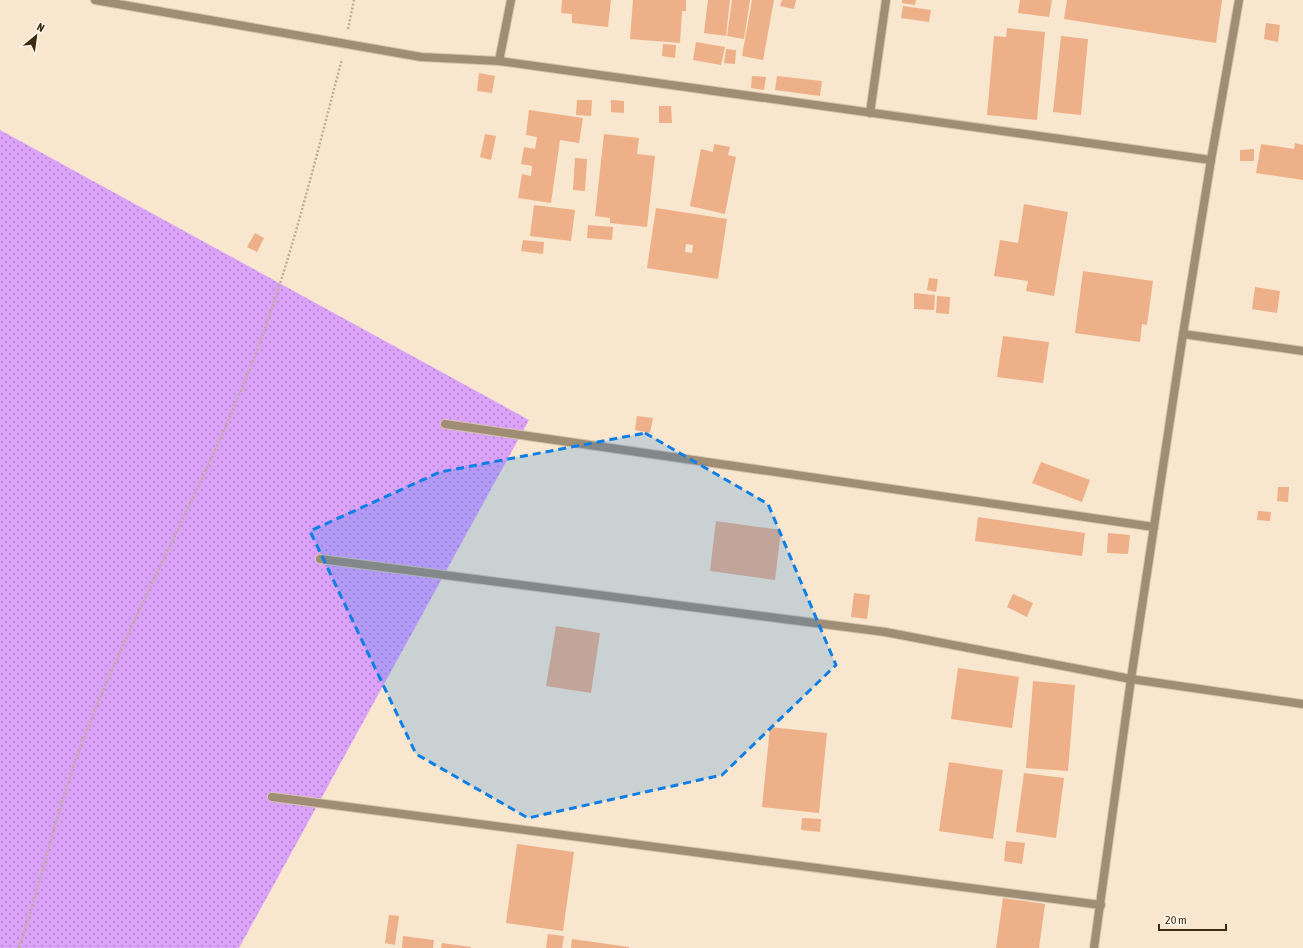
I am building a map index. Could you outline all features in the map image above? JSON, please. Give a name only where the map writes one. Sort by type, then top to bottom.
[{"type":"street","points":[[95,0],[421,57],[499,61],[1210,160]]},
{"type":"street","points":[[499,61],[511,0]]},
{"type":"street","points":[[870,113],[886,0]]},
{"type":"street","points":[[1094,948],[1131,680],[1183,334],[1210,160],[1239,0]]},
{"type":"street","points":[[1183,334],[1303,350]]},
{"type":"street","points":[[445,424],[1154,527]]},
{"type":"street","points":[[320,558],[886,632],[1131,680],[1303,704]]},
{"type":"street","points":[[272,797],[1101,905]]},
{"type":"path","points":[[19,948],[80,749],[138,614],[244,383],[272,308],[308,186],[346,44],[354,0]]},
{"type":"highlighted area","points":[[645,433],[768,504],[836,665],[722,775],[528,818],[416,754],[310,531],[440,472]]},
{"type":"shaded area","points":[[0,130],[529,420],[239,948],[0,948]]},
{"type":"building","points":[[562,0],[611,0],[608,27],[572,23],[572,14],[561,13]]},
{"type":"building","points":[[633,0],[686,0],[686,11],[682,11],[680,43],[630,39]]},
{"type":"building","points":[[708,0],[730,0],[726,36],[704,33]]},
{"type":"building","points":[[732,0],[750,0],[744,39],[727,36]]},
{"type":"building","points":[[752,0],[774,0],[763,60],[742,56]]},
{"type":"building","points":[[782,0],[796,0],[794,9],[780,6]]},
{"type":"building","points":[[902,0],[916,0],[915,5],[902,3]]},
{"type":"building","points":[[1020,0],[1052,0],[1049,17],[1018,13]]},
{"type":"building","points":[[1067,0],[1222,0],[1216,43],[1064,19]]},
{"type":"building","points":[[903,6],[931,10],[929,22],[901,18]]},
{"type":"building","points":[[1266,23],[1280,25],[1278,42],[1264,39]]},
{"type":"building","points":[[1007,28],[1045,32],[1037,120],[987,115],[994,36],[1006,37]]},
{"type":"building","points":[[1061,36],[1088,39],[1081,115],[1053,112]]},
{"type":"building","points":[[696,42],[725,47],[721,65],[693,60]]},
{"type":"building","points":[[663,44],[676,45],[675,58],[662,56]]},
{"type":"building","points":[[726,49],[736,50],[735,64],[724,63]]},
{"type":"building","points":[[479,73],[495,76],[492,93],[477,91]]},
{"type":"building","points":[[752,76],[766,77],[764,90],[751,88]]},
{"type":"building","points":[[777,76],[822,81],[820,96],[775,90]]},
{"type":"building","points":[[577,100],[592,100],[591,116],[576,115]]},
{"type":"building","points":[[611,100],[624,101],[624,113],[611,112]]},
{"type":"building","points":[[659,106],[671,106],[672,123],[659,123]]},
{"type":"building","points":[[529,110],[583,118],[579,143],[560,140],[551,203],[518,198],[522,174],[531,176],[532,166],[521,164],[524,147],[535,149],[537,137],[526,135]]},
{"type":"building","points":[[485,134],[496,136],[491,160],[480,157]]},
{"type":"building","points":[[604,134],[639,138],[637,154],[655,156],[647,227],[610,223],[610,218],[595,216]]},
{"type":"building","points":[[1295,143],[1303,145],[1303,180],[1256,173],[1261,144],[1294,149]]},
{"type":"building","points":[[714,144],[730,147],[728,155],[736,157],[725,214],[690,206],[701,149],[713,152]]},
{"type":"building","points":[[1254,149],[1254,161],[1240,161],[1240,150]]},
{"type":"building","points":[[575,158],[587,159],[585,191],[573,190]]},
{"type":"building","points":[[1024,204],[1068,212],[1054,296],[1026,291],[1028,281],[994,276],[1000,240],[1018,243]]},
{"type":"building","points":[[534,205],[575,210],[571,241],[530,236]]},
{"type":"building","points":[[656,208],[727,219],[718,279],[647,268]],"holes":[[[686,244],[693,245],[692,253],[685,252]]]},
{"type":"building","points":[[588,225],[613,227],[612,240],[587,238]]},
{"type":"building","points":[[255,233],[264,238],[257,252],[247,247]]},
{"type":"building","points":[[523,240],[544,242],[543,254],[521,251]]},
{"type":"building","points":[[1083,271],[1153,281],[1147,325],[1142,324],[1140,342],[1075,333]]},
{"type":"building","points":[[929,278],[938,279],[936,292],[927,290]]},
{"type":"building","points":[[1255,287],[1280,291],[1277,313],[1252,309]]},
{"type":"building","points":[[914,293],[935,295],[934,310],[914,309]]},
{"type":"building","points":[[937,296],[950,297],[949,314],[936,313]]},
{"type":"building","points":[[1003,336],[1049,342],[1043,383],[997,377]]},
{"type":"building","points":[[637,416],[653,418],[650,433],[635,430]]},
{"type":"building","points":[[1041,462],[1090,480],[1082,502],[1032,483]]},
{"type":"building","points":[[1278,487],[1289,487],[1288,502],[1277,501]]},
{"type":"building","points":[[1258,511],[1271,512],[1270,521],[1257,520]]},
{"type":"building","points":[[978,517],[1085,533],[1082,556],[975,541]]},
{"type":"building","points":[[716,521],[781,530],[775,580],[710,571]]},
{"type":"building","points":[[1108,533],[1130,535],[1128,554],[1107,553]]},
{"type":"building","points":[[854,593],[870,595],[867,619],[851,617]]},
{"type":"building","points":[[1013,594],[1033,603],[1027,617],[1007,607]]},
{"type":"building","points":[[556,626],[600,633],[591,693],[546,686]]},
{"type":"building","points":[[958,668],[1019,677],[1012,728],[951,719]]},
{"type":"building","points":[[1033,681],[1075,685],[1068,771],[1026,768]]},
{"type":"building","points":[[770,727],[827,733],[819,813],[762,807]]},
{"type":"building","points":[[949,762],[1003,770],[993,839],[939,831]]},
{"type":"building","points":[[1024,773],[1064,778],[1056,838],[1016,832]]},
{"type":"building","points":[[802,818],[821,819],[820,832],[801,830]]},
{"type":"building","points":[[1006,841],[1025,843],[1022,864],[1004,861]]},
{"type":"building","points":[[517,844],[574,852],[563,931],[506,923]]},
{"type":"building","points":[[1003,898],[1045,904],[1039,948],[996,948]]},
{"type":"building","points":[[389,915],[399,916],[395,945],[385,943]]},
{"type":"building","points":[[548,934],[564,936],[562,948],[546,948]]},
{"type":"building","points":[[403,936],[434,940],[433,948],[402,948]]},
{"type":"building","points":[[572,939],[629,947],[629,948],[571,948]]},
{"type":"building","points":[[442,943],[471,947],[471,948],[441,948]]}]
